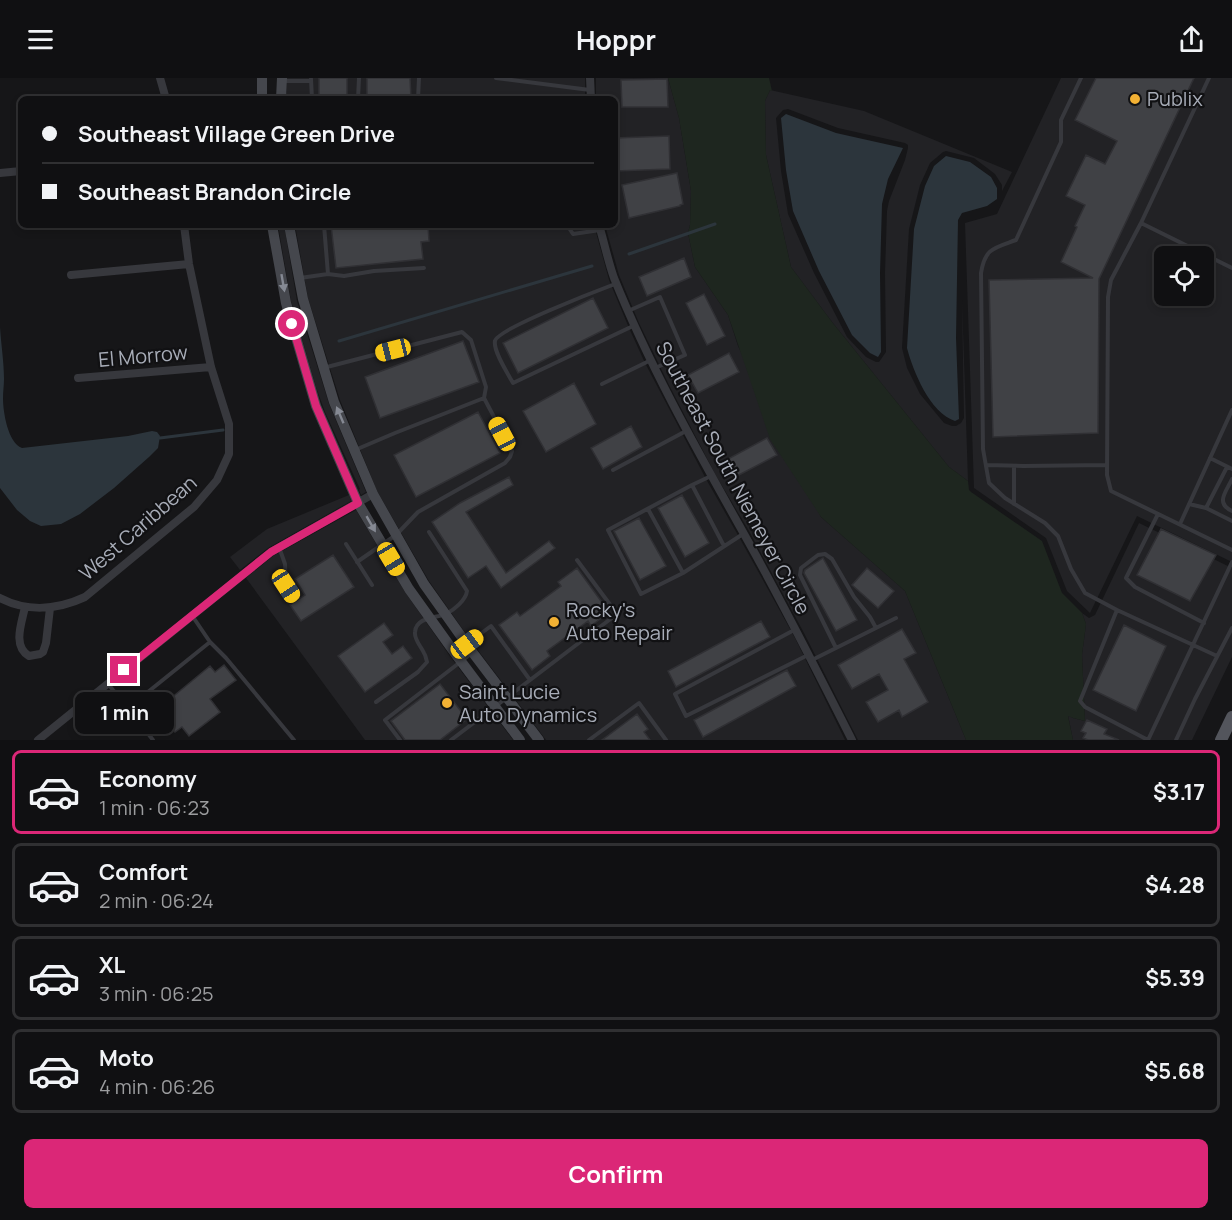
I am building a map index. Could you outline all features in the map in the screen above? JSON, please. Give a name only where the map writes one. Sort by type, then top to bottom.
[{"type":"main road","points":[[1221,740],[1232,717]]},
{"type":"street","points":[[160,78],[165,96]]},
{"type":"street","points":[[590,78],[591,95]]},
{"type":"street","points":[[262,96],[262,79],[282,80],[281,96]]},
{"type":"street","points":[[0,173],[18,171]]},
{"type":"street","name":"West Caribbean","points":[[0,598],[25,607],[50,608],[73,603],[94,590],[194,507],[217,480],[229,454],[229,424],[211,367],[189,264],[184,228]]},
{"type":"street","points":[[273,228],[286,303],[316,406],[358,503],[409,589],[520,740]]},
{"type":"street","points":[[290,228],[303,299],[334,402],[373,494],[424,584],[539,740]]},
{"type":"street","name":"Southeast South Niemeyer Circle","points":[[600,228],[614,278],[652,364],[711,477],[796,629],[852,740]]},
{"type":"street","points":[[71,275],[189,264]]},
{"type":"street","name":"El Morrow","points":[[78,378],[211,367]]},
{"type":"street","points":[[38,740],[271,552],[373,494]]},
{"type":"street","points":[[25,607],[19,640],[22,650],[29,656],[40,654],[45,648],[50,608]]},
{"type":"lane","points":[[358,78],[358,96]]},
{"type":"lane","points":[[418,96],[419,78]]},
{"type":"lane","points":[[496,78],[591,95]]},
{"type":"lane","points":[[1081,78],[1061,120],[1061,142],[1016,240],[992,249],[984,259],[981,273],[984,449],[989,483],[1005,498],[1045,523],[1058,536],[1071,569],[1084,593],[1217,656]]},
{"type":"lane","points":[[1209,78],[1141,223],[1111,280],[1108,292],[1107,465],[1108,484],[1111,491],[1232,550]]},
{"type":"lane","points":[[282,80],[311,79],[312,96]]},
{"type":"lane","points":[[1141,223],[1232,268]]},
{"type":"lane","points":[[324,228],[328,274]]},
{"type":"lane","points":[[569,228],[573,234],[596,228]]},
{"type":"lane","points":[[299,278],[328,274],[344,276],[424,267]]},
{"type":"lane","points":[[617,284],[582,296],[498,336],[495,340],[496,349],[513,383],[634,326]]},
{"type":"lane","points":[[602,384],[652,364],[685,355],[660,297],[628,311]]},
{"type":"lane","points":[[324,368],[462,332],[471,340],[486,387],[484,398],[512,451],[505,463],[418,512],[396,535],[357,562]]},
{"type":"lane","points":[[355,451],[484,398]]},
{"type":"lane","points":[[1180,524],[1232,410]]},
{"type":"lane","points":[[613,470],[687,430]]},
{"type":"lane","points":[[1206,508],[1230,468],[1210,458]]},
{"type":"lane","points":[[986,465],[1107,465]]},
{"type":"lane","points":[[1014,466],[1014,504]]},
{"type":"lane","points":[[711,477],[608,530],[641,594],[683,573],[744,534]]},
{"type":"lane","points":[[1232,479],[1223,498],[1226,508],[1232,511]]},
{"type":"lane","points":[[692,485],[724,546]]},
{"type":"lane","points":[[1189,504],[1206,508],[1232,521]]},
{"type":"lane","points":[[648,509],[683,573]]},
{"type":"lane","points":[[1158,514],[1126,578],[1135,587],[1204,623]]},
{"type":"lane","points":[[376,702],[418,672],[427,662],[417,642],[415,632],[418,626],[429,617],[445,614],[464,600],[467,595],[467,591],[429,532]]},
{"type":"lane","points":[[346,544],[372,585]]},
{"type":"lane","points":[[279,547],[285,564],[286,586],[293,597]]},
{"type":"lane","points":[[836,648],[800,575],[801,568],[818,555],[825,554],[832,559],[854,597],[876,628]]},
{"type":"lane","points":[[451,740],[617,614],[577,560]]},
{"type":"lane","points":[[1117,610],[1080,701],[1085,707],[1148,740],[1232,562]]},
{"type":"lane","points":[[192,615],[210,642],[294,740]]},
{"type":"lane","points":[[796,629],[675,694],[686,716],[810,657],[836,648],[896,618]]},
{"type":"lane","points":[[400,740],[385,720],[461,662],[470,648],[491,626],[530,680]]},
{"type":"lane","points":[[1176,740],[1232,628]]},
{"type":"lane","points":[[128,708],[210,642]]},
{"type":"lane","points":[[107,684],[153,740]]},
{"type":"lane","points":[[589,740],[639,704],[666,740]]},
{"type":"shaded area","points":[[287,78],[585,78],[585,96],[286,96]]},
{"type":"shaded area","points":[[596,78],[668,78],[679,118],[691,191],[688,233],[695,267],[728,315],[738,346],[821,517],[905,591],[966,740],[858,740],[804,633],[749,531],[715,474],[669,385],[619,275],[606,228],[618,228],[618,96],[596,96]]},
{"type":"shaded area","points":[[668,78],[769,78],[772,91],[770,90],[765,101],[766,155],[791,267],[832,322],[949,467],[968,481],[969,490],[1042,541],[1062,593],[1082,613],[1086,624],[1082,655],[1085,721],[1068,716],[1073,740],[966,740],[905,591],[821,517],[770,439],[728,315],[695,267],[688,233],[691,191],[679,118]]},
{"type":"shaded area","points":[[1061,78],[1232,78],[1232,562],[1137,516],[1090,613],[1067,591],[1046,538],[974,488],[965,223],[997,214]]},
{"type":"shaded area","points":[[770,90],[864,111],[1012,172],[1002,191],[1002,185],[995,174],[974,158],[943,152],[930,163],[920,185],[909,229],[902,348],[907,368],[920,394],[944,423],[952,426],[961,423],[964,418],[962,300],[968,481],[949,467],[832,322],[791,267],[766,155],[765,101]],"holes":[[[788,109],[838,128],[908,145],[887,211],[886,352],[879,362],[866,357],[847,337],[814,273],[788,214],[776,118],[783,110]]]},
{"type":"shaded area","points":[[786,114],[836,133],[903,148],[888,179],[882,204],[881,352],[878,357],[870,353],[852,335],[819,271],[793,211],[781,118]]},
{"type":"shaded area","points":[[946,156],[970,162],[991,177],[997,188],[997,199],[987,206],[962,213],[958,220],[956,338],[959,419],[955,421],[946,417],[930,400],[918,379],[907,348],[914,229],[925,186],[934,166]]},
{"type":"shaded area","points":[[279,228],[285,228],[297,301],[329,404],[366,492],[361,495],[325,412],[291,301]]},
{"type":"shaded area","points":[[296,228],[595,228],[609,280],[645,363],[706,479],[795,638],[845,740],[546,740],[429,581],[377,491],[340,400],[308,298]]},
{"type":"shaded area","points":[[0,327],[4,373],[4,411],[10,434],[17,445],[22,448],[128,436],[152,431],[157,432],[160,436],[158,448],[149,457],[80,514],[61,524],[41,526],[30,521],[17,510],[0,488]]},
{"type":"shaded area","points":[[349,495],[351,501],[268,548],[240,570],[230,557],[267,529]]},
{"type":"shaded area","points":[[356,510],[405,592],[513,740],[365,740],[246,578],[273,556]]},
{"type":"shaded area","points":[[1139,523],[1232,568],[1232,657],[1192,740],[1073,740],[1068,715],[1085,721],[1082,655],[1086,624],[1082,613],[1089,618],[1095,615]]},
{"type":"building","points":[[319,78],[347,78],[347,96],[319,96]]},
{"type":"building","points":[[367,78],[410,78],[411,96],[367,96]]},
{"type":"building","points":[[1096,78],[1194,78],[1099,279],[1098,433],[993,437],[989,280],[1093,278],[1061,262],[1085,205],[1066,196],[1086,155],[1105,164],[1117,141],[1075,120]]},
{"type":"building","points":[[667,79],[668,107],[622,107],[621,80]]},
{"type":"building","points":[[669,136],[670,169],[618,171],[618,138]]},
{"type":"building","points":[[677,173],[683,204],[629,218],[622,185]]},
{"type":"building","points":[[331,228],[428,228],[429,241],[421,242],[423,259],[336,268]]},
{"type":"building","points":[[684,258],[691,277],[647,296],[639,277]]},
{"type":"building","points":[[704,294],[725,336],[707,345],[686,303]]},
{"type":"building","points":[[593,298],[608,328],[518,373],[503,343]]},
{"type":"building","points":[[463,341],[479,382],[380,418],[365,377]]},
{"type":"building","points":[[729,353],[739,372],[698,393],[688,375]]},
{"type":"building","points":[[574,383],[596,424],[546,452],[523,411]]},
{"type":"building","points":[[478,412],[500,453],[416,497],[394,455]]},
{"type":"building","points":[[631,426],[642,447],[603,469],[591,448]]},
{"type":"building","points":[[767,438],[777,455],[737,476],[728,459]]},
{"type":"building","points":[[509,477],[513,485],[466,512],[506,573],[549,541],[555,548],[501,588],[486,566],[468,578],[432,522],[460,503]]},
{"type":"building","points":[[682,495],[709,543],[685,557],[658,508]]},
{"type":"building","points":[[639,518],[666,566],[640,580],[614,531]]},
{"type":"building","points":[[1161,529],[1216,555],[1190,601],[1137,575]]},
{"type":"building","points":[[333,555],[354,587],[301,621],[290,605],[305,595],[295,579]]},
{"type":"building","points":[[823,558],[857,620],[836,631],[804,573]]},
{"type":"building","points":[[577,568],[609,612],[591,626],[588,621],[547,651],[550,656],[532,670],[499,625],[517,612],[520,616],[561,586],[558,582]]},
{"type":"building","points":[[867,568],[894,591],[878,608],[852,585]]},
{"type":"building","points":[[761,621],[770,637],[676,687],[668,671]]},
{"type":"building","points":[[384,623],[393,635],[383,642],[392,654],[403,646],[412,658],[365,692],[338,656]]},
{"type":"building","points":[[1124,625],[1166,646],[1136,711],[1093,690]]},
{"type":"building","points":[[902,629],[916,653],[904,659],[928,702],[902,717],[899,710],[878,722],[866,702],[888,690],[879,674],[852,689],[838,665]]},
{"type":"building","points":[[224,665],[236,680],[210,699],[220,712],[189,736],[182,727],[175,732],[162,715],[169,710],[164,704],[210,666],[215,672]]},
{"type":"building","points":[[787,670],[796,686],[703,737],[694,720]]},
{"type":"building","points":[[440,684],[467,719],[440,740],[405,740],[391,721]]},
{"type":"building","points":[[637,714],[648,729],[644,732],[650,740],[602,740]]},
{"type":"building","points":[[1087,720],[1107,729],[1104,734],[1119,740],[1083,738],[1086,733],[1081,731]]},
{"type":"waterway","points":[[629,254],[715,224]]},
{"type":"waterway","points":[[339,341],[592,266]]},
{"type":"waterway","points":[[160,438],[223,430]]},
{"type":"place","name":"Publix","points":[[1135,99]]},
{"type":"place","name":"Rocky's Auto Repair","points":[[554,622]]},
{"type":"place","name":"Saint Lucie Auto Dynamics","points":[[447,703]]},
{"type":"route","points":[[124,670],[271,552],[358,503],[316,406],[292,324]]}]
